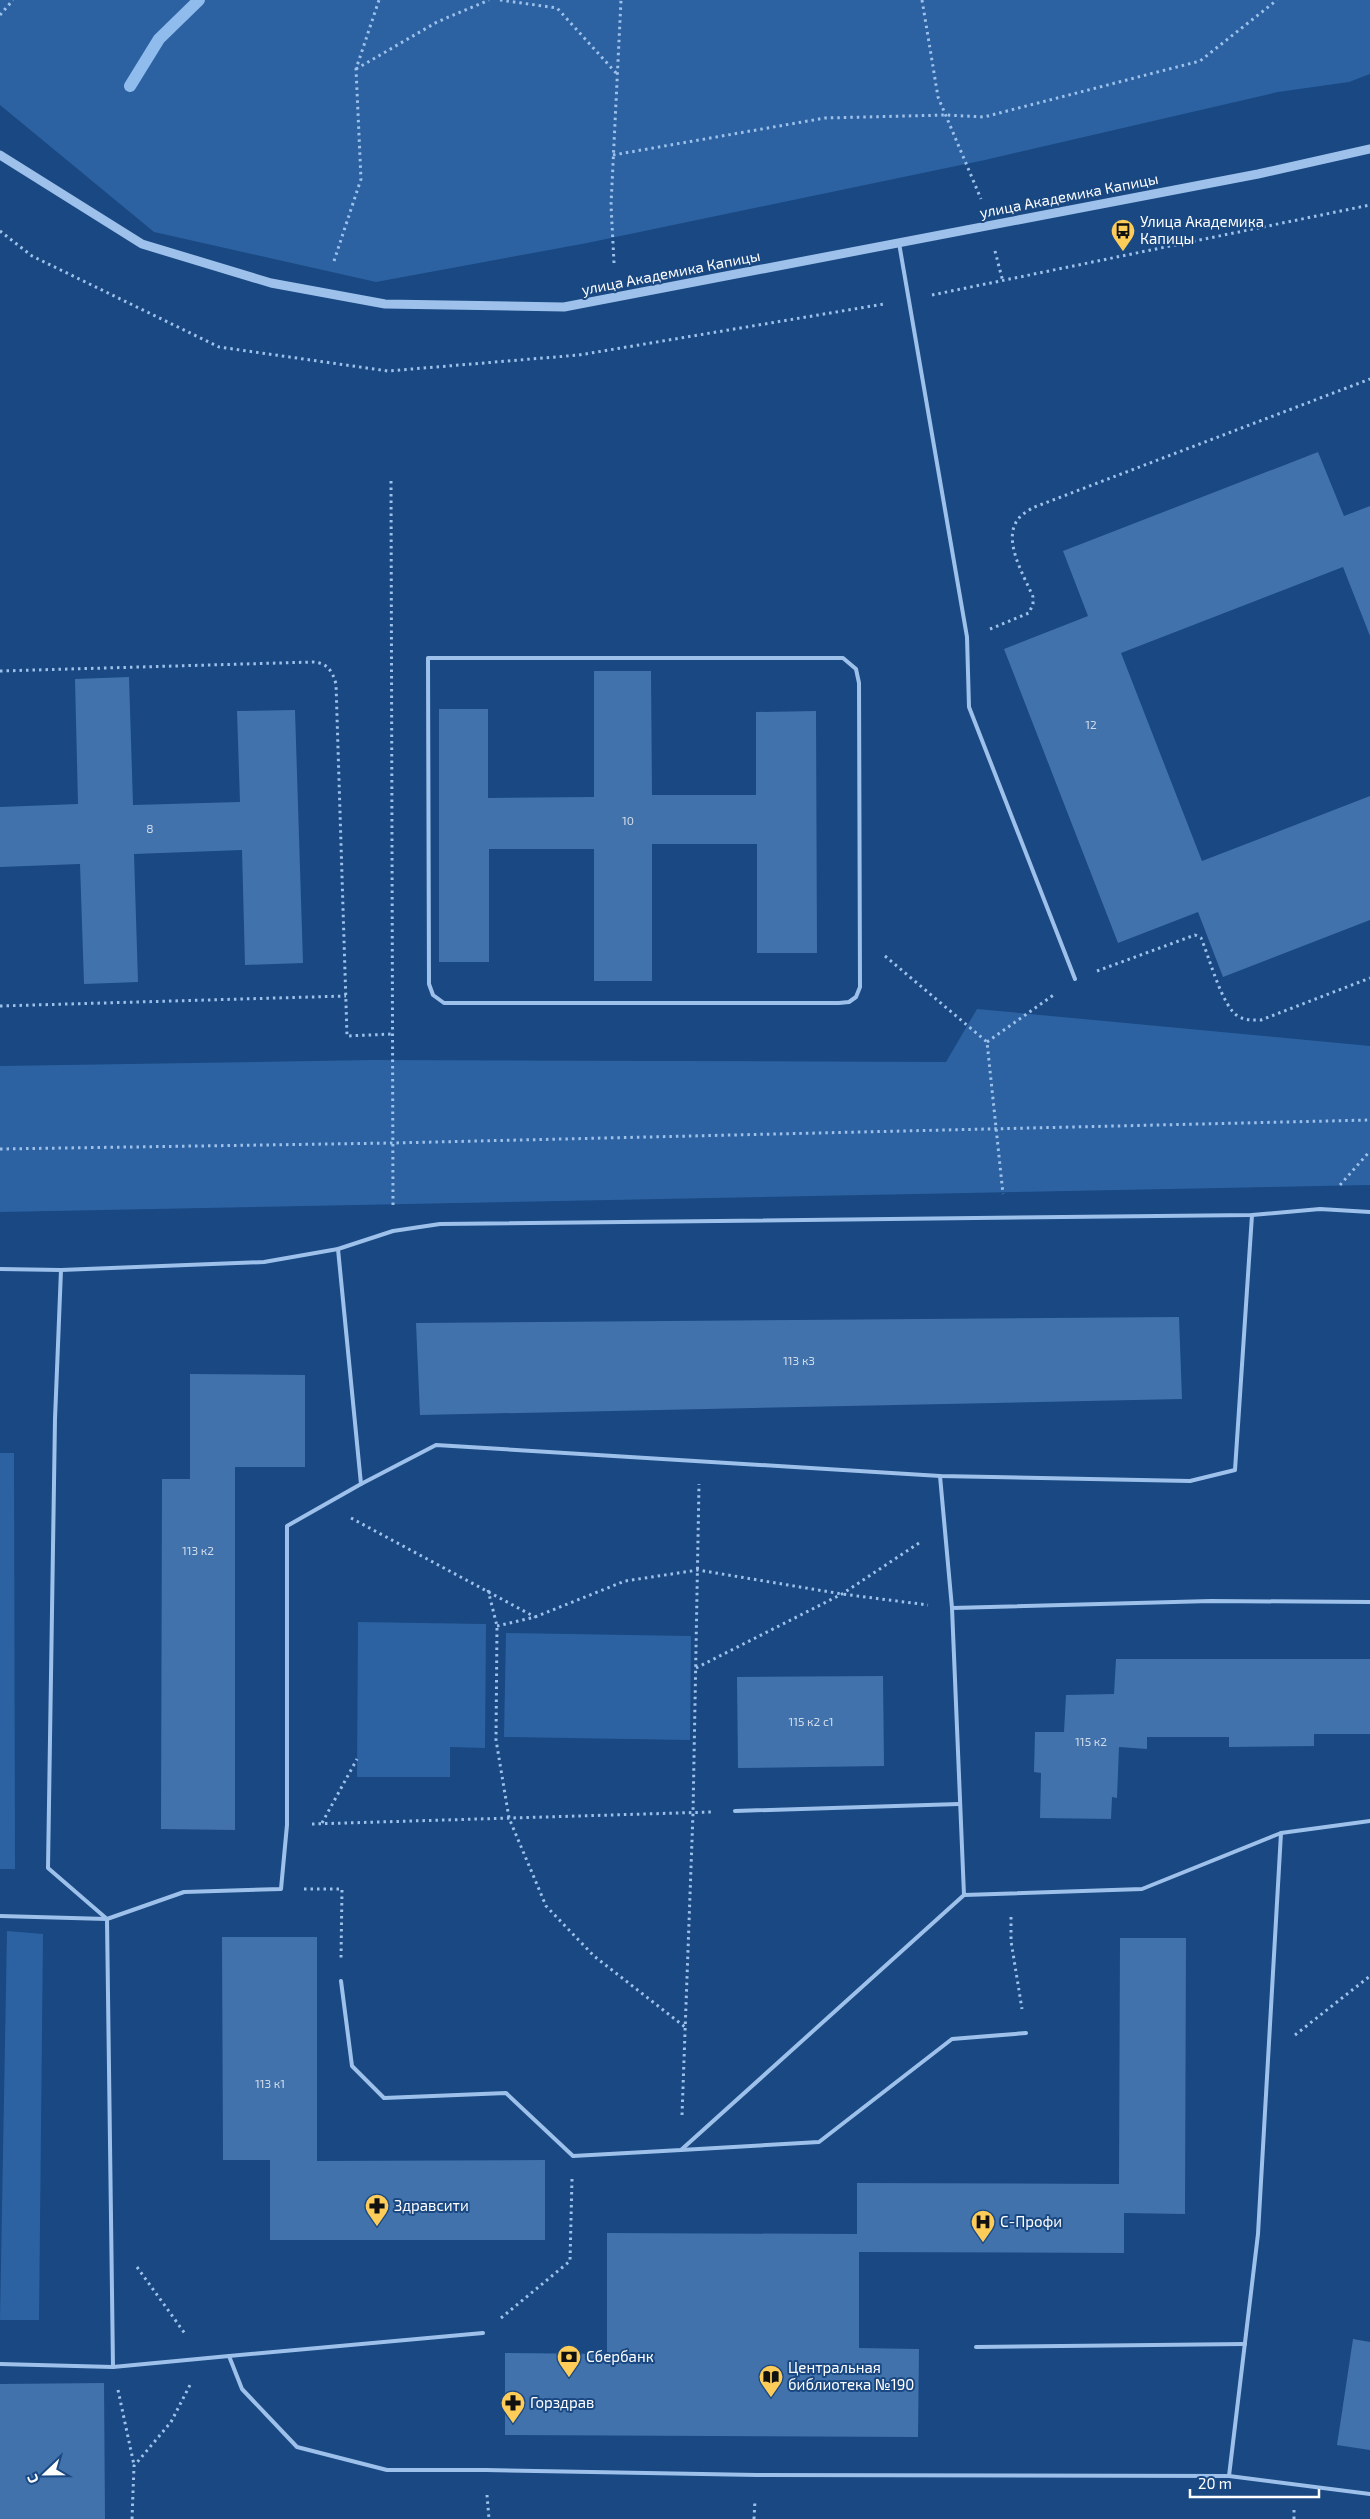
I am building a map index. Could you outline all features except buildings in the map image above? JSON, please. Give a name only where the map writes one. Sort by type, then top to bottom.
[{"type":"street","name":"улица Академика Капицы","points":[[0,155],[142,244],[271,283],[385,304],[564,307],[1258,174],[1370,149]]},
{"type":"lane","points":[[899,243],[966,637],[969,707],[1075,980]]},
{"type":"lane","points":[[428,658],[842,658],[856,669],[859,683],[860,936],[860,987],[856,997],[849,1002],[444,1003],[433,995],[429,984],[428,658]]},
{"type":"lane","points":[[0,1269],[61,1270],[264,1262],[338,1250],[393,1231],[440,1224],[1252,1214],[1320,1208],[1370,1212]]},
{"type":"lane","points":[[0,1916],[108,1919],[184,1892],[281,1889],[287,1825],[287,1526],[361,1484],[436,1445],[940,1476],[1190,1481],[1235,1470],[1252,1214]]},
{"type":"lane","points":[[338,1250],[361,1484]]},
{"type":"lane","points":[[61,1270],[55,1419],[48,1868],[108,1919],[113,2367]]},
{"type":"lane","points":[[940,1476],[952,1608],[964,1895]]},
{"type":"lane","points":[[952,1608],[1211,1601],[1370,1602]]},
{"type":"lane","points":[[735,1811],[959,1804]]},
{"type":"lane","points":[[681,2150],[964,1895],[1142,1889],[1281,1833],[1370,1821]]},
{"type":"lane","points":[[1229,2476],[1258,2234],[1281,1833]]},
{"type":"lane","points":[[341,1981],[352,2066],[384,2098],[506,2092],[573,2156],[819,2142],[952,2039],[1026,2033]]},
{"type":"lane","points":[[0,2364],[113,2367],[483,2333]]},
{"type":"lane","points":[[976,2347],[1245,2344]]},
{"type":"lane","points":[[230,2356],[242,2389],[297,2447],[386,2470],[776,2475],[1229,2476],[1370,2494]]},
{"type":"path","points":[[0,15],[13,0]]},
{"type":"path","points":[[334,261],[361,179],[356,69],[379,0]]},
{"type":"path","points":[[356,69],[437,22],[489,0]]},
{"type":"path","points":[[500,0],[557,8],[617,74]]},
{"type":"path","points":[[614,263],[611,205],[621,0]]},
{"type":"path","points":[[922,0],[938,96],[980,193]]},
{"type":"path","points":[[613,155],[825,118],[946,115],[984,117],[1200,61],[1277,0]]},
{"type":"path","points":[[966,637],[1029,613],[1033,604],[1032,597],[1013,545],[1016,523],[1020,517],[1032,508],[1370,379]]},
{"type":"path","points":[[391,481],[393,1231]]},
{"type":"path","points":[[0,671],[313,662],[322,663],[333,671],[336,684],[347,1036],[392,1034]]},
{"type":"path","points":[[987,1042],[1075,980],[1195,935],[1201,938],[1228,1006],[1236,1016],[1248,1021],[1261,1020],[1370,978]]},
{"type":"path","points":[[860,936],[987,1042],[1005,1217]]},
{"type":"path","points":[[0,1006],[346,996]]},
{"type":"path","points":[[0,1149],[393,1143],[1370,1120]]},
{"type":"path","points":[[1320,1208],[1370,1152]]},
{"type":"path","points":[[681,2150],[693,1812],[700,1461]]},
{"type":"path","points":[[326,1504],[535,1617]]},
{"type":"path","points":[[696,1668],[842,1594],[945,1526]]},
{"type":"path","points":[[497,1626],[535,1617],[624,1580],[698,1570],[842,1594],[952,1608]]},
{"type":"path","points":[[488,1590],[497,1626],[496,1740],[509,1818],[546,1906],[594,1956],[685,2028]]},
{"type":"path","points":[[322,1824],[357,1759]]},
{"type":"path","points":[[287,1825],[735,1811]]},
{"type":"path","points":[[281,1889],[342,1889],[341,1981]]},
{"type":"path","points":[[1011,1941],[1026,2033]]},
{"type":"path","points":[[1269,2056],[1370,1976]]},
{"type":"path","points":[[483,2333],[570,2260],[573,2156]]},
{"type":"path","points":[[111,2231],[203,2359],[170,2422],[134,2466]]},
{"type":"path","points":[[113,2367],[134,2466],[132,2519]]},
{"type":"shaded area","points":[[0,0],[1370,0],[1370,74],[1349,82],[1278,92],[985,160],[587,243],[376,282],[154,232],[0,105]]},
{"type":"shaded area","points":[[977,1009],[1370,1046],[1370,1185],[0,1212],[0,1066],[373,1060],[946,1062]]},
{"type":"shaded area","points":[[0,1453],[14,1453],[15,1869],[0,1869]]},
{"type":"shaded area","points":[[358,1622],[486,1624],[485,1748],[450,1747],[450,1777],[357,1777]]},
{"type":"shaded area","points":[[506,1633],[691,1636],[690,1740],[504,1737]]},
{"type":"shaded area","points":[[7,1931],[43,1934],[39,2320],[0,2320]]},
{"type":"waterway","points":[[130,86],[159,39],[199,0]]},
{"type":"place","name":"Улица Академика Капицы","points":[[1123,252]]},
{"type":"place","name":"Здравсити","points":[[377,2227]]},
{"type":"place","name":"С-Профи","points":[[983,2243]]},
{"type":"place","name":"Сбербанк","points":[[569,2378]]},
{"type":"place","name":"Центральная библиотека №190","points":[[771,2398]]},
{"type":"place","name":"Горздрав","points":[[513,2424]]}]
